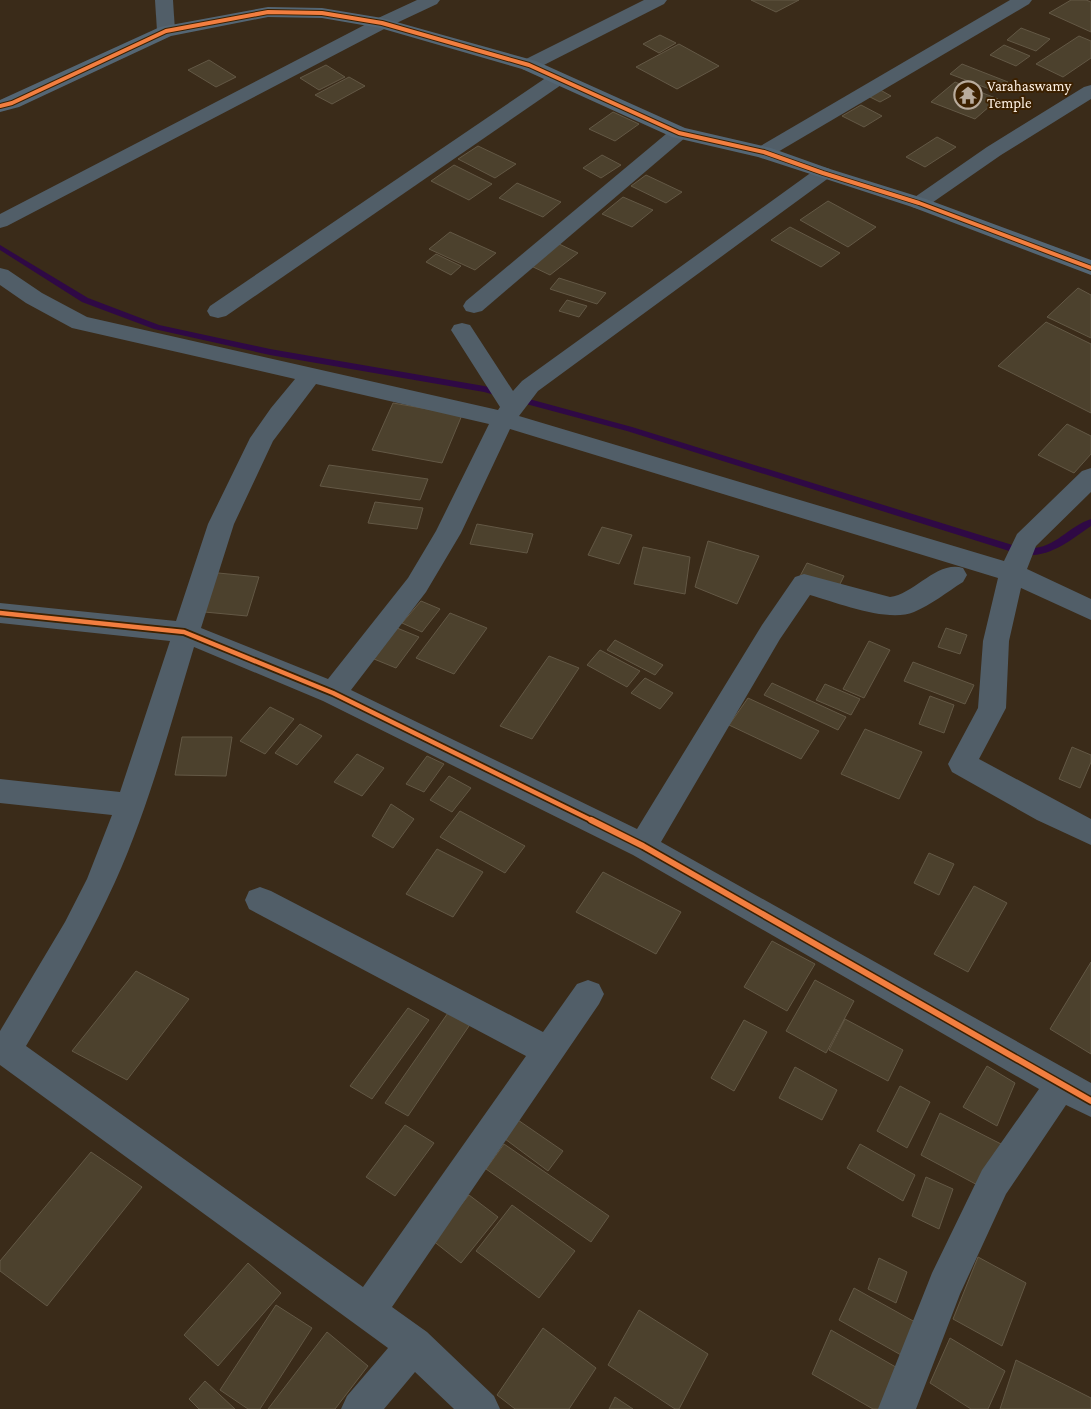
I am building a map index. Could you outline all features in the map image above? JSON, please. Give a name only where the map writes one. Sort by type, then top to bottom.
[{"type":"street","points":[[164,0],[166,30]]},
{"type":"street","points":[[0,222],[382,23],[430,0]]},
{"type":"street","points":[[529,65],[658,0]]},
{"type":"street","points":[[764,152],[1023,0]]},
{"type":"street","points":[[0,106],[12,103],[166,30],[268,12],[322,13],[382,23],[529,65],[679,133],[764,152],[823,173],[919,203],[1091,268]]},
{"type":"street","points":[[218,311],[557,79]]},
{"type":"street","points":[[919,203],[994,151],[1091,91]]},
{"type":"street","points":[[474,306],[679,133]]},
{"type":"street","points":[[333,693],[417,585],[448,533],[508,413],[530,386],[823,173]]},
{"type":"street","points":[[0,275],[34,298],[80,323],[311,376],[508,413],[1018,558],[1091,610]]},
{"type":"street","points":[[462,330],[508,413]]},
{"type":"street","points":[[311,376],[278,414],[262,438],[244,473],[221,524],[184,632],[130,805],[101,880],[76,932],[3,1048],[414,1345],[480,1409]]},
{"type":"street","points":[[1091,477],[1018,558],[996,641],[992,708],[962,764],[1091,833]]},
{"type":"street","points":[[643,846],[771,632],[804,584],[890,607],[906,605],[954,575]]},
{"type":"street","points":[[0,612],[184,632],[333,693],[643,846],[1091,1100]]},
{"type":"street","points":[[0,791],[130,805]]},
{"type":"street","points":[[260,900],[548,1051]]},
{"type":"street","points":[[368,1311],[588,994]]},
{"type":"street","points":[[897,1409],[945,1286],[994,1182],[1061,1084]]},
{"type":"street","points":[[360,1409],[414,1345]]},
{"type":"building","points":[[751,0],[799,0],[776,12]]},
{"type":"building","points":[[1071,0],[1091,2],[1091,32],[1049,13]]},
{"type":"building","points":[[1021,28],[1050,39],[1036,51],[1007,40]]},
{"type":"building","points":[[660,35],[676,43],[659,53],[643,44]]},
{"type":"building","points":[[1079,36],[1091,41],[1091,58],[1063,77],[1036,64]]},
{"type":"building","points":[[679,44],[719,66],[677,89],[636,67]]},
{"type":"building","points":[[1004,45],[1030,56],[1016,66],[990,55]]},
{"type":"building","points":[[209,60],[236,77],[216,87],[188,70]]},
{"type":"building","points":[[962,64],[1008,82],[997,92],[950,74]]},
{"type":"building","points":[[326,65],[345,77],[319,90],[300,78]]},
{"type":"building","points":[[349,77],[365,86],[332,104],[315,95]]},
{"type":"building","points":[[955,82],[998,99],[975,119],[931,102]]},
{"type":"building","points":[[875,87],[891,96],[880,102],[864,94]]},
{"type":"building","points":[[861,105],[882,116],[864,127],[842,116]]},
{"type":"building","points":[[613,112],[639,124],[615,141],[589,129]]},
{"type":"building","points":[[937,137],[956,147],[925,167],[906,157]]},
{"type":"building","points":[[478,146],[516,164],[495,178],[458,159]]},
{"type":"building","points":[[602,155],[621,165],[601,178],[583,168]]},
{"type":"building","points":[[454,165],[492,184],[469,200],[431,181]]},
{"type":"building","points":[[646,175],[682,192],[666,203],[631,186]]},
{"type":"building","points":[[517,183],[561,202],[543,217],[499,198]]},
{"type":"building","points":[[623,197],[653,210],[632,227],[602,214]]},
{"type":"building","points":[[828,201],[876,227],[848,247],[800,220]]},
{"type":"building","points":[[790,227],[840,253],[821,267],[771,240]]},
{"type":"building","points":[[450,232],[496,253],[475,270],[429,249]]},
{"type":"building","points":[[557,243],[578,253],[550,275],[529,265]]},
{"type":"building","points":[[436,254],[461,266],[451,275],[426,262]]},
{"type":"building","points":[[559,278],[606,293],[597,304],[550,289]]},
{"type":"building","points":[[1078,288],[1091,295],[1091,338],[1047,317]]},
{"type":"building","points":[[567,300],[587,306],[579,317],[559,311]]},
{"type":"building","points":[[1046,322],[1091,344],[1091,413],[998,366]]},
{"type":"building","points":[[393,403],[462,415],[442,463],[372,450]]},
{"type":"building","points":[[1067,424],[1091,436],[1091,454],[1074,473],[1038,455]]},
{"type":"building","points":[[329,465],[428,479],[420,500],[320,486]]},
{"type":"building","points":[[375,502],[423,508],[417,529],[368,523]]},
{"type":"building","points":[[477,524],[533,534],[527,553],[470,544]]},
{"type":"building","points":[[602,527],[632,535],[619,564],[588,555]]},
{"type":"building","points":[[708,541],[759,556],[737,604],[695,587]]},
{"type":"building","points":[[643,547],[690,557],[685,594],[634,584]]},
{"type":"building","points":[[807,563],[844,576],[836,592],[799,578]]},
{"type":"building","points":[[208,572],[259,577],[247,616],[194,611]]},
{"type":"building","points":[[421,601],[440,609],[422,632],[402,623]]},
{"type":"building","points":[[450,613],[487,628],[454,674],[416,658]]},
{"type":"building","points":[[397,628],[419,637],[396,668],[374,659]]},
{"type":"building","points":[[946,628],[967,635],[960,654],[938,647]]},
{"type":"building","points":[[615,640],[663,665],[655,675],[607,650]]},
{"type":"building","points":[[869,641],[890,650],[864,698],[843,689]]},
{"type":"building","points":[[600,650],[640,671],[627,687],[587,665]]},
{"type":"building","points":[[549,656],[579,668],[532,739],[500,726]]},
{"type":"building","points":[[913,662],[974,685],[965,704],[904,681]]},
{"type":"building","points":[[645,678],[673,693],[660,709],[631,693]]},
{"type":"building","points":[[772,683],[846,717],[838,730],[764,695]]},
{"type":"building","points":[[825,684],[860,699],[851,715],[816,700]]},
{"type":"building","points":[[930,696],[954,705],[944,733],[919,724]]},
{"type":"building","points":[[748,698],[819,731],[801,759],[729,725]]},
{"type":"building","points":[[270,707],[294,719],[265,754],[240,741]]},
{"type":"building","points":[[300,724],[322,736],[297,765],[275,753]]},
{"type":"building","points":[[865,729],[922,752],[899,799],[841,774]]},
{"type":"building","points":[[182,737],[232,737],[226,776],[175,775]]},
{"type":"building","points":[[1072,747],[1091,755],[1091,762],[1080,788],[1059,779]]},
{"type":"building","points":[[357,754],[384,768],[362,796],[334,782]]},
{"type":"building","points":[[427,756],[444,764],[424,792],[406,784]]},
{"type":"building","points":[[449,776],[471,788],[452,812],[430,800]]},
{"type":"building","points":[[391,804],[414,819],[393,848],[372,836]]},
{"type":"building","points":[[460,811],[525,846],[505,873],[440,837]]},
{"type":"building","points":[[437,849],[483,872],[453,917],[406,894]]},
{"type":"building","points":[[929,853],[954,864],[939,895],[914,883]]},
{"type":"building","points":[[603,872],[681,912],[656,954],[576,912]]},
{"type":"building","points":[[974,886],[1007,903],[968,972],[934,954]]},
{"type":"building","points":[[772,941],[815,964],[787,1011],[744,987]]},
{"type":"building","points":[[1091,962],[1091,1054],[1050,1029]]},
{"type":"building","points":[[136,971],[189,999],[127,1080],[72,1051]]},
{"type":"building","points":[[815,980],[854,1001],[826,1053],[786,1031]]},
{"type":"building","points":[[408,1008],[429,1020],[372,1099],[350,1086]]},
{"type":"building","points":[[450,1010],[471,1023],[408,1116],[385,1103]]},
{"type":"building","points":[[845,1019],[903,1050],[888,1081],[829,1050]]},
{"type":"building","points":[[744,1020],[767,1032],[734,1091],[711,1078]]},
{"type":"building","points":[[987,1066],[1015,1083],[997,1126],[963,1107]]},
{"type":"building","points":[[795,1067],[837,1090],[822,1120],[779,1098]]},
{"type":"building","points":[[900,1086],[930,1102],[907,1148],[877,1131]]},
{"type":"building","points":[[940,1113],[1003,1145],[985,1189],[921,1155]]},
{"type":"building","points":[[515,1118],[563,1151],[548,1171],[501,1136]]},
{"type":"building","points":[[405,1125],[434,1143],[395,1196],[366,1177]]},
{"type":"building","points":[[504,1144],[609,1216],[591,1242],[486,1169]]},
{"type":"building","points":[[860,1144],[915,1175],[903,1201],[847,1168]]},
{"type":"building","points":[[91,1152],[142,1187],[47,1306],[0,1271],[0,1261]]},
{"type":"building","points":[[926,1177],[953,1189],[939,1229],[912,1216]]},
{"type":"building","points":[[469,1195],[498,1217],[461,1263],[432,1240]]},
{"type":"building","points":[[512,1205],[575,1251],[539,1298],[476,1251]]},
{"type":"building","points":[[978,1257],[1026,1283],[1002,1346],[953,1319]]},
{"type":"building","points":[[879,1258],[907,1272],[896,1303],[868,1289]]},
{"type":"building","points":[[248,1263],[281,1293],[218,1366],[184,1335]]},
{"type":"building","points":[[854,1288],[915,1322],[901,1355],[839,1320]]},
{"type":"building","points":[[276,1305],[312,1328],[260,1409],[248,1409],[220,1390]]},
{"type":"building","points":[[639,1310],[708,1354],[679,1409],[675,1409],[608,1365]]},
{"type":"building","points":[[543,1328],[596,1368],[569,1409],[515,1409],[497,1395]]},
{"type":"building","points":[[831,1330],[901,1370],[885,1409],[873,1409],[812,1374]]},
{"type":"building","points":[[327,1332],[368,1366],[335,1409],[268,1409]]},
{"type":"building","points":[[950,1338],[1005,1371],[988,1409],[971,1409],[930,1383]]},
{"type":"building","points":[[1016,1360],[1091,1398],[1091,1409],[1000,1409]]},
{"type":"building","points":[[205,1381],[235,1409],[199,1409],[189,1399]]},
{"type":"building","points":[[615,1397],[633,1409],[609,1409]]},
{"type":"waterway","points":[[0,247],[85,300],[157,327],[270,352],[484,389],[502,394]]},
{"type":"waterway","points":[[518,399],[629,429],[1019,551],[1037,552],[1044,550],[1065,540],[1091,522]]},
{"type":"cycle path","points":[[0,106],[12,103],[166,31],[268,12],[322,13],[382,23],[529,65],[679,133],[764,152],[823,173],[919,203],[1091,268]]},
{"type":"cycle path","points":[[0,613],[184,632],[333,693],[643,846],[1091,1101]]},
{"type":"place","name":"Varahaswamy Temple","points":[[968,95]]}]
